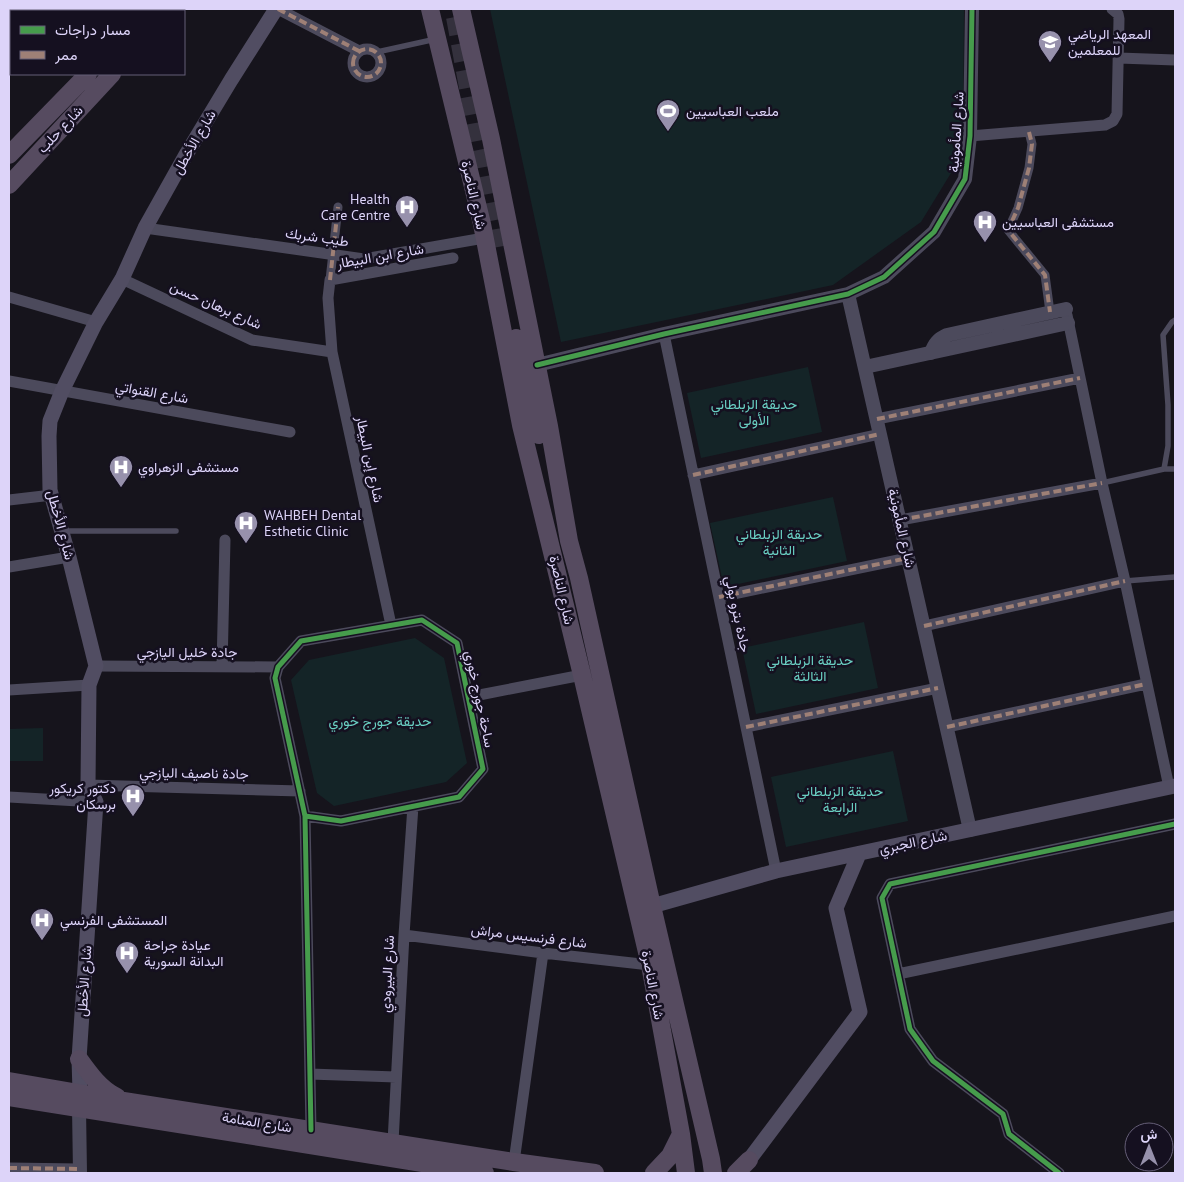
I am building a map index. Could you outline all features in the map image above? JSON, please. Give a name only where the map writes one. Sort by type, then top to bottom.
[{"type":"main road","name":"شارع الأخطل","points":[[80,1100],[79,1060],[96,802],[88,785],[89,685],[96,666],[50,490],[50,421],[62,391],[96,322],[122,279],[145,228],[226,88],[277,9]]},
{"type":"main road","name":"شارع الناصرة","points":[[430,9],[483,231],[522,425],[650,965],[681,1134],[686,1173]]},
{"type":"main road","points":[[442,9],[467,135],[483,231]]},
{"type":"main road","name":"شارع الناصرة","points":[[461,9],[491,139],[569,541],[713,1173]]},
{"type":"main road","name":"شارع حلب","points":[[9,155],[87,75]]},
{"type":"main road","name":"شارع حلب","points":[[9,185],[111,75]]},
{"type":"main road","points":[[498,250],[512,324],[548,474],[569,541]]},
{"type":"main road","name":"شارع الجبري","points":[[652,906],[776,871],[1172,787]]},
{"type":"main road","points":[[736,1173],[747,1166],[860,1012],[836,908],[859,854]]},
{"type":"main road","points":[[79,1060],[100,1085],[113,1096],[124,1101]]},
{"type":"main road","name":"شارع المنامة","points":[[9,1081],[80,1100],[485,1173]]},
{"type":"main road","name":"شارع المنامة","points":[[9,1097],[124,1101],[595,1173]]},
{"type":"main road","points":[[654,1173],[670,1156],[681,1134]]},
{"type":"street","points":[[277,9],[359,51]]},
{"type":"street","name":"شارع المأمونية","points":[[970,830],[848,294],[884,277],[934,232],[965,179],[970,136],[972,9]]},
{"type":"street","points":[[970,136],[1105,125],[1113,122],[1117,114],[1119,19],[1118,14],[1112,9]]},
{"type":"street","points":[[363,49],[377,52],[382,61],[380,70],[372,76],[360,75],[353,62],[356,55],[363,49]]},
{"type":"street","points":[[1119,58],[1175,60]]},
{"type":"street","points":[[1029,132],[1032,144],[1028,168],[1018,208],[1008,230],[1045,275],[1050,312]]},
{"type":"street","points":[[330,280],[338,207]]},
{"type":"street","name":"طيب شربك","points":[[145,228],[364,259],[483,231]]},
{"type":"street","name":"شارع ابن البيطار","points":[[328,298],[330,280],[453,258]]},
{"type":"street","name":"شارع برهان حسن","points":[[122,279],[252,340],[332,352]]},
{"type":"street","points":[[537,365],[664,334],[848,294]]},
{"type":"street","points":[[9,297],[96,322]]},
{"type":"street","name":"شارع إبن البيطار","points":[[328,298],[332,352],[392,625]]},
{"type":"street","points":[[931,353],[936,342],[946,335],[1066,309],[1146,684],[1172,787]]},
{"type":"street","points":[[865,367],[1068,324]]},
{"type":"street","name":"جادة بترو بولي","points":[[664,334],[776,871]]},
{"type":"street","points":[[877,418],[1080,378]]},
{"type":"street","name":"شارع القنواتي","points":[[9,380],[290,432]]},
{"type":"street","points":[[693,475],[880,434]]},
{"type":"street","points":[[900,520],[1102,483]]},
{"type":"street","points":[[9,500],[52,495]]},
{"type":"street","points":[[222,667],[225,540]]},
{"type":"street","points":[[9,567],[69,557]]},
{"type":"street","points":[[719,597],[908,558]]},
{"type":"street","points":[[924,626],[1125,582]]},
{"type":"street","name":"ساحة جورج خوري","points":[[278,667],[301,641],[422,620],[457,643],[483,769],[459,797],[342,821],[305,816]]},
{"type":"street","name":"جادة خليل اليازجي","points":[[96,666],[278,667]]},
{"type":"street","points":[[278,667],[274,678],[305,816],[311,1130]]},
{"type":"street","points":[[468,697],[582,675]]},
{"type":"street","points":[[947,727],[1146,684]]},
{"type":"street","points":[[9,690],[89,685]]},
{"type":"street","points":[[746,727],[938,688]]},
{"type":"street","name":"جادة ناصيف اليازجي","points":[[88,785],[300,791]]},
{"type":"street","points":[[9,797],[96,802]]},
{"type":"street","name":"شارع البيرودي","points":[[392,1142],[412,806]]},
{"type":"street","points":[[1060,1173],[1008,1134],[1003,1114],[933,1061],[910,1029],[882,898],[890,884],[1175,824]]},
{"type":"street","points":[[898,974],[1175,916]]},
{"type":"street","name":"شارع فرنسيس مراش","points":[[404,934],[650,965]]},
{"type":"street","points":[[514,1162],[543,953]]},
{"type":"street","points":[[310,1074],[396,1077]]},
{"type":"street","points":[[9,1168],[80,1171],[80,1100]]},
{"type":"lane","points":[[377,52],[437,39]]},
{"type":"lane","points":[[1164,469],[1168,446],[1168,405],[1163,335],[1175,320]]},
{"type":"lane","points":[[1102,483],[1164,469],[1175,469]]},
{"type":"lane","points":[[62,531],[176,531]]},
{"type":"lane","points":[[1125,582],[1175,577]]},
{"type":"green space","points":[[490,9],[964,9],[963,126],[951,173],[921,222],[833,285],[561,342]]},
{"type":"green space","name":"حديقة الزبلطاني الأولى","points":[[808,367],[822,432],[701,458],[687,393]]},
{"type":"green space","name":"حديقة الزبلطاني الثانية","points":[[833,497],[847,561],[724,587],[710,523]]},
{"type":"green space","name":"حديقة الزبلطاني الثالثة","points":[[864,622],[878,688],[756,714],[742,648]]},
{"type":"green space","name":"حديقة جورج خوري","points":[[415,638],[444,658],[467,763],[446,782],[334,806],[317,793],[291,680],[309,660]]},
{"type":"green space","points":[[43,728],[43,761],[9,761],[9,729]]},
{"type":"green space","name":"حديقة الزبلطاني الرابعة","points":[[893,751],[908,821],[786,847],[771,777]]},
{"type":"tunnel","points":[[455,17],[498,250]]},
{"type":"marked path","points":[[278,9],[359,51]]},
{"type":"marked path","points":[[367,49],[377,53],[381,63],[377,73],[367,77],[357,73],[353,63],[357,53],[367,49]]},
{"type":"marked path","points":[[1029,132],[1032,144],[1029,168],[1018,208],[1008,230],[1045,275],[1050,312]]},
{"type":"marked path","points":[[330,280],[338,207]]},
{"type":"marked path","points":[[877,419],[1080,378]]},
{"type":"marked path","points":[[693,475],[880,434]]},
{"type":"marked path","points":[[900,520],[1102,483]]},
{"type":"marked path","points":[[719,597],[908,558]]},
{"type":"marked path","points":[[924,626],[1125,581]]},
{"type":"marked path","points":[[947,727],[1146,684]]},
{"type":"marked path","points":[[746,727],[938,688]]},
{"type":"marked path","points":[[9,1168],[80,1169]]},
{"type":"cycle path","points":[[537,365],[664,334],[848,294],[884,277],[934,232],[965,179],[970,136],[972,9]]},
{"type":"cycle path","points":[[305,816],[341,821],[459,797],[483,769],[457,643],[422,620],[301,641],[278,667],[275,678],[305,816],[311,1130]]},
{"type":"cycle path","points":[[1059,1173],[1009,1134],[1003,1114],[933,1061],[910,1029],[882,898],[890,884],[1175,824]]},
{"type":"place","name":"المعهد الرياضي للمعلمين","points":[[1050,63]]},
{"type":"place","name":"ملعب العباسيين","points":[[668,132]]},
{"type":"place","name":"Health Care Centre","points":[[407,228]]},
{"type":"place","name":"مستشفى العباسيين","points":[[985,243]]},
{"type":"place","name":"مستشفى الزهراوي","points":[[121,488]]},
{"type":"place","name":"WAHBEH Dental Esthetic Clinic","points":[[246,544]]},
{"type":"place","name":"دكتور كريكور برسكان","points":[[133,817]]},
{"type":"place","name":"المستشفى الفرنسي","points":[[42,941]]},
{"type":"place","name":"عيادة جراحة البدانة السورية","points":[[127,974]]}]
